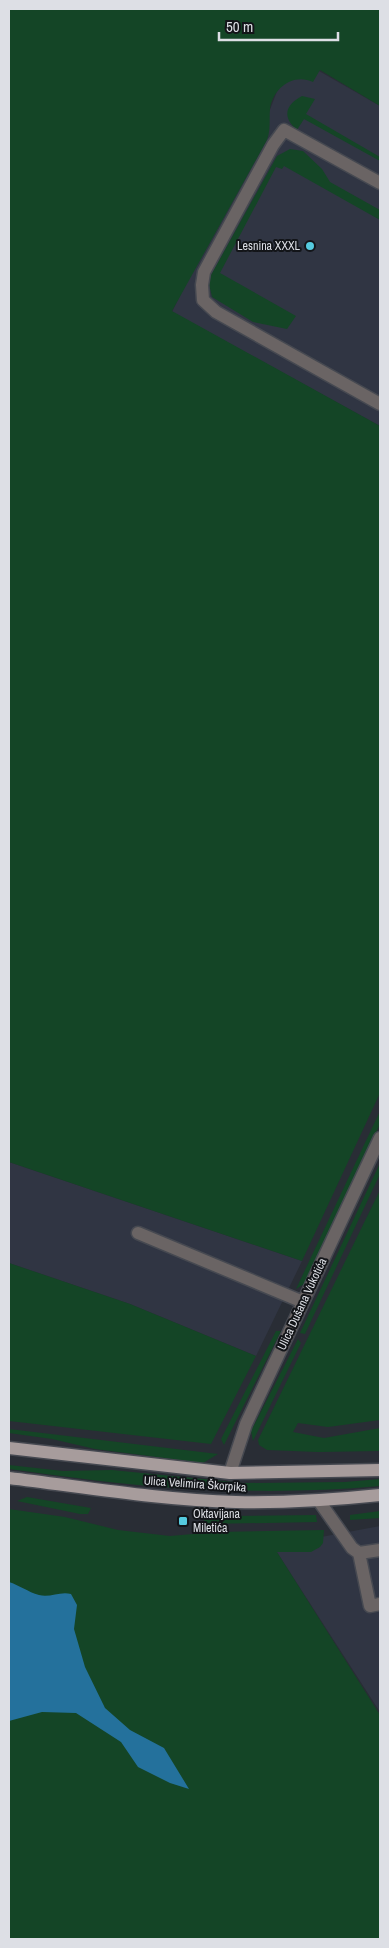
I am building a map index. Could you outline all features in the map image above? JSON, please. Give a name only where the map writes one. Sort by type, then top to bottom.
[{"type":"main road","name":"Ulica Velimira Škorpika","points":[[9,1448],[230,1473],[380,1470]]},
{"type":"main road","name":"Ulica Velimira Škorpika","points":[[9,1478],[170,1497],[235,1502],[319,1501],[380,1495]]},
{"type":"street","points":[[380,183],[284,130],[273,145],[204,272],[202,285],[204,300],[216,312],[380,404]]},
{"type":"street","name":"Ulica Dušana Vukotića","points":[[230,1473],[246,1424],[380,1138]]},
{"type":"street","points":[[138,1233],[303,1302]]},
{"type":"street","points":[[319,1501],[352,1548],[359,1553],[370,1606],[380,1604]]},
{"type":"street","points":[[359,1553],[380,1550]]},
{"type":"shaded area","points":[[291,55],[380,106],[380,426],[172,312],[261,133]]},
{"type":"shaded area","points":[[9,1162],[302,1261],[256,1356],[130,1304],[9,1263]]},
{"type":"shaded area","points":[[380,1526],[380,1712],[273,1546]]},
{"type":"green space","points":[[9,9],[380,9],[380,106],[320,70],[313,82],[298,79],[285,84],[272,101],[267,140],[172,311],[380,426],[380,1093],[302,1261],[9,1162]]},
{"type":"green space","points":[[302,96],[315,99],[306,114],[380,157],[380,161],[304,119],[297,130],[289,120],[288,111],[292,103]]},
{"type":"green space","points":[[290,149],[303,151],[322,169],[330,182],[380,210],[380,220],[284,166],[282,169],[276,167],[220,273],[296,316],[287,329],[253,322],[212,297],[209,284],[211,275],[277,156]]},
{"type":"green space","points":[[380,1111],[380,1124],[315,1265],[304,1284],[296,1289]]},
{"type":"green space","points":[[380,1163],[380,1174],[305,1334],[300,1333]]},
{"type":"green space","points":[[380,1190],[380,1420],[328,1427],[298,1423],[293,1432],[324,1438],[380,1428],[380,1451],[318,1452],[267,1450],[259,1445],[258,1440]]},
{"type":"green space","points":[[9,1263],[130,1304],[256,1356],[211,1444],[9,1421]]},
{"type":"green space","points":[[276,1331],[281,1331],[224,1445],[221,1439]]},
{"type":"green space","points":[[298,1339],[301,1343],[253,1441],[251,1431]]},
{"type":"green space","points":[[9,1429],[218,1454],[203,1463],[95,1449],[52,1439],[9,1433]]},
{"type":"green space","points":[[9,1465],[63,1471],[112,1470],[243,1483],[345,1482],[380,1479],[380,1486],[293,1491],[177,1488],[9,1469]]},
{"type":"green space","points":[[27,1497],[91,1508],[88,1514],[80,1514],[17,1501]]},
{"type":"green space","points":[[9,1509],[65,1517],[118,1530],[170,1536],[216,1532],[324,1530],[323,1543],[311,1552],[277,1552],[380,1715],[380,1939],[9,1939]]},
{"type":"green space","points":[[380,1511],[380,1518],[350,1520],[350,1515]]},
{"type":"green space","points":[[316,1515],[317,1522],[207,1524],[202,1518],[225,1516]]},
{"type":"water","points":[[9,1582],[39,1595],[71,1594],[77,1605],[74,1629],[85,1667],[105,1708],[130,1730],[164,1748],[189,1789],[170,1783],[138,1767],[121,1742],[76,1713],[42,1712],[9,1721]]},
{"type":"place","name":"Lesnina XXXL","points":[[310,246]]},
{"type":"place","name":"Oktavijana Miletića","points":[[183,1521]]}]
